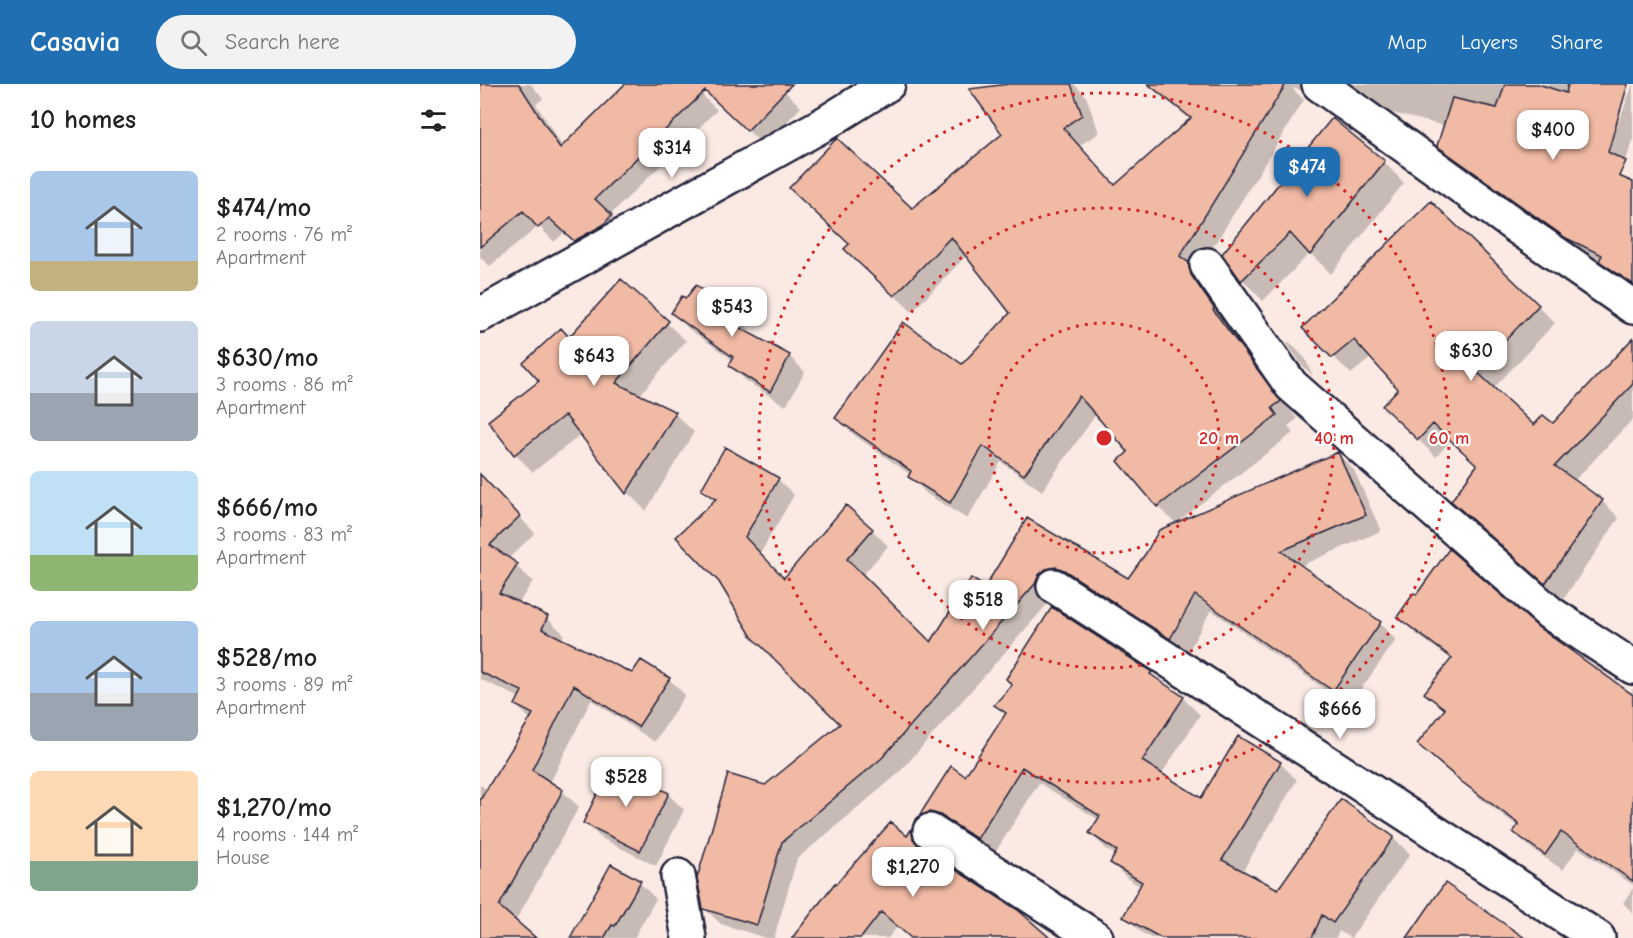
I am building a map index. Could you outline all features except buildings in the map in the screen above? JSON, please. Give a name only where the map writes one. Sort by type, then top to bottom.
[{"type":"street","points":[[480,315],[824,124],[888,84]]},
{"type":"street","points":[[1319,84],[1520,229],[1633,307]]},
{"type":"street","points":[[1208,265],[1292,385],[1550,613],[1633,667]]},
{"type":"street","points":[[1054,586],[1598,938]]},
{"type":"street","points":[[930,831],[1096,938]]},
{"type":"street","points":[[678,876],[689,938]]}]
